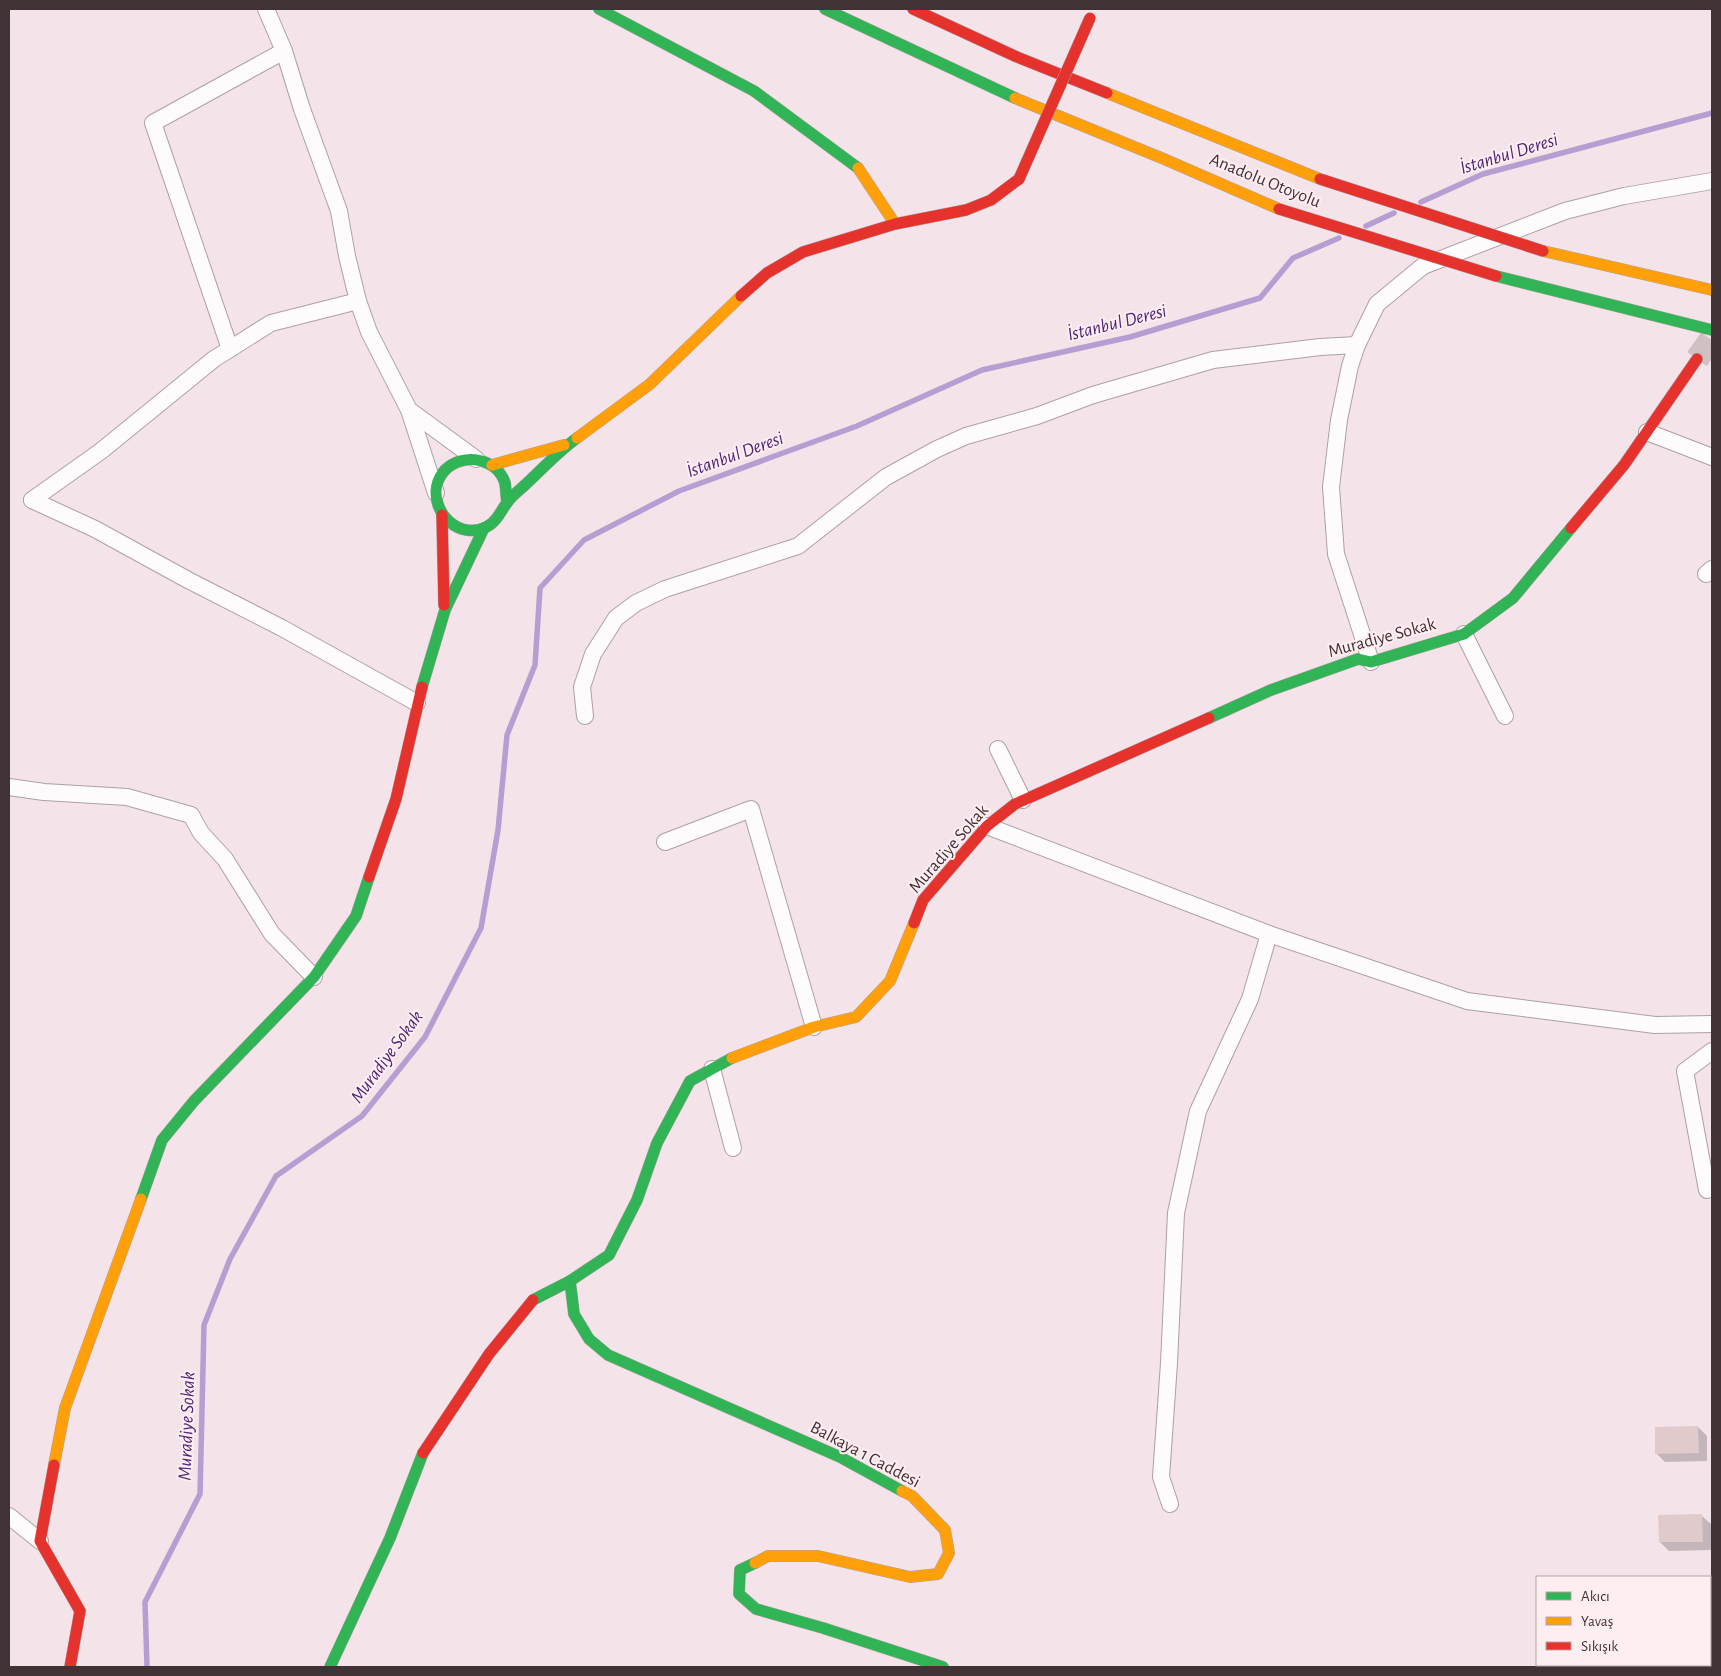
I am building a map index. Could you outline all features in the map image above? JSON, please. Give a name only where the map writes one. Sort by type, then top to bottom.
[{"type":"main road","points":[[599,9],[754,91],[857,167],[895,224]]},
{"type":"main road","name":"Anadolu Otoyolu","points":[[825,9],[998,91],[1164,159],[1279,209],[1496,276],[1712,330]]},
{"type":"main road","name":"Anadolu Otoyolu","points":[[913,9],[1017,57],[1320,179],[1543,251],[1712,290]]},
{"type":"main road","points":[[507,502],[569,444],[650,384],[767,273],[803,252],[895,224],[974,207],[991,200],[1019,179],[1092,13]]},
{"type":"main road","name":"Muradiye Sokak","points":[[330,1667],[390,1538],[423,1452],[489,1354],[531,1301],[570,1281],[609,1255],[637,1200],[657,1143],[690,1080],[729,1059],[814,1027],[856,1017],[890,981],[923,900],[987,826],[1015,804],[1271,690],[1358,659],[1371,662],[1464,634],[1513,598],[1624,465],[1697,359]]},
{"type":"main road","points":[[492,465],[569,444]]},
{"type":"main road","points":[[464,459],[476,459],[492,465],[504,479],[508,491],[507,502],[502,514],[494,523],[484,528],[461,529],[450,524],[442,515],[437,505],[436,493],[438,482],[444,472],[452,464],[464,459]]},
{"type":"main road","points":[[442,515],[445,610]]},
{"type":"main road","points":[[70,1667],[80,1611],[40,1541],[65,1408],[162,1140],[194,1101],[314,978],[356,916],[396,799],[417,703],[445,610],[484,528]]},
{"type":"main road","name":"Balkaya 1 Caddesi","points":[[570,1281],[574,1314],[589,1339],[608,1355],[840,1457],[912,1496],[945,1530],[949,1553],[938,1574],[910,1577],[818,1556],[768,1556],[740,1570],[738,1594],[756,1609],[823,1628],[943,1667]]},
{"type":"street","points":[[266,9],[284,51],[302,109],[339,210],[347,256],[358,301],[369,332],[409,410],[436,493]]},
{"type":"street","points":[[230,348],[153,123],[284,51]]},
{"type":"street","points":[[1371,662],[1336,554],[1331,487],[1339,420],[1350,366],[1357,345],[1377,304],[1424,266],[1565,211],[1624,196],[1712,181]]},
{"type":"street","points":[[358,301],[271,323],[230,348],[101,451],[32,500],[95,529],[188,580],[282,628],[417,703]]},
{"type":"street","points":[[585,716],[582,687],[593,654],[616,618],[636,603],[665,589],[798,546],[886,477],[937,449],[966,436],[1037,416],[1093,395],[1213,360],[1320,347],[1357,345]]},
{"type":"street","points":[[409,410],[476,459]]},
{"type":"street","points":[[1647,432],[1712,458]]},
{"type":"street","points":[[1464,634],[1505,716]]},
{"type":"street","points":[[998,750],[1023,800]]},
{"type":"street","points":[[9,787],[44,792],[127,796],[191,816],[201,833],[225,859],[272,934],[314,978]]},
{"type":"street","points":[[665,842],[750,809],[814,1027]]},
{"type":"street","points":[[987,826],[1269,934],[1467,1001],[1655,1024],[1712,1024]]},
{"type":"street","points":[[1170,1504],[1161,1477],[1169,1363],[1176,1213],[1198,1111],[1250,999],[1269,934]]},
{"type":"street","points":[[1707,1190],[1685,1071],[1712,1051]]},
{"type":"street","points":[[712,1069],[733,1148]]},
{"type":"street","points":[[9,1516],[40,1541]]},
{"type":"building","points":[[1698,1426],[1699,1453],[1655,1454],[1655,1427]]},
{"type":"building","points":[[1702,1514],[1703,1542],[1659,1542],[1658,1515]]},
{"type":"waterway","name":"İstanbul Deresi","points":[[1421,202],[1483,174],[1712,113]]},
{"type":"waterway","name":"İstanbul Deresi","points":[[1366,226],[1394,213]]},
{"type":"waterway","name":"Muradiye Sokak","points":[[147,1667],[145,1602],[200,1494],[204,1325],[230,1259],[276,1176],[362,1116],[425,1037],[481,928],[498,830],[507,735],[535,665],[540,588],[584,540],[679,491],[857,426],[982,370],[1130,337],[1260,298],[1293,258],[1339,238]]},
{"type":"tunnel","points":[[1697,359],[1712,338]]},
{"type":"traffic: fast","points":[[599,9],[754,91],[858,168]]},
{"type":"traffic: fast","points":[[825,9],[1015,98]]},
{"type":"traffic: fast","points":[[1496,276],[1712,330]]},
{"type":"traffic: fast","points":[[507,502],[505,483],[501,475],[495,468],[479,460],[461,461],[452,464],[445,470],[437,486],[438,504],[441,512],[447,519],[462,529],[481,529],[494,522],[513,495],[577,438]]},
{"type":"traffic: fast","points":[[422,687],[445,610],[484,528]]},
{"type":"traffic: fast","points":[[1209,718],[1271,690],[1358,659],[1371,662],[1464,634],[1513,598],[1571,528]]},
{"type":"traffic: fast","points":[[141,1199],[162,1140],[194,1101],[314,977],[356,916],[369,877]]},
{"type":"traffic: fast","points":[[533,1300],[570,1281],[609,1255],[637,1200],[657,1143],[690,1081],[732,1058]]},
{"type":"traffic: fast","points":[[570,1281],[574,1314],[589,1339],[608,1355],[840,1457],[902,1491]]},
{"type":"traffic: fast","points":[[330,1667],[390,1538],[423,1453]]},
{"type":"traffic: fast","points":[[755,1563],[740,1570],[739,1594],[756,1609],[823,1628],[943,1667]]},
{"type":"traffic: slow","points":[[1107,93],[1320,179]]},
{"type":"traffic: slow","points":[[1015,98],[1164,159],[1279,209]]},
{"type":"traffic: slow","points":[[858,168],[895,224]]},
{"type":"traffic: slow","points":[[1543,251],[1712,290]]},
{"type":"traffic: slow","points":[[577,438],[650,384],[741,296]]},
{"type":"traffic: slow","points":[[492,465],[564,445]]},
{"type":"traffic: slow","points":[[732,1058],[814,1027],[856,1017],[890,981],[914,923]]},
{"type":"traffic: slow","points":[[54,1465],[65,1408],[141,1199]]},
{"type":"traffic: slow","points":[[755,1563],[768,1556],[818,1556],[910,1577],[938,1574],[949,1553],[945,1530],[912,1496],[902,1491]]},
{"type":"traffic: jam","points":[[913,9],[1017,57],[1107,93]]},
{"type":"traffic: jam","points":[[1019,179],[1090,18]]},
{"type":"traffic: jam","points":[[741,296],[767,273],[803,252],[895,224],[966,210],[991,200],[1019,179]]},
{"type":"traffic: jam","points":[[1320,179],[1543,251]]},
{"type":"traffic: jam","points":[[1279,209],[1496,276]]},
{"type":"traffic: jam","points":[[1571,528],[1624,465],[1697,359]]},
{"type":"traffic: jam","points":[[442,515],[444,605]]},
{"type":"traffic: jam","points":[[369,877],[396,799],[422,687]]},
{"type":"traffic: jam","points":[[914,923],[923,900],[987,826],[1015,804],[1209,718]]},
{"type":"traffic: jam","points":[[423,1453],[489,1354],[533,1300]]},
{"type":"traffic: jam","points":[[54,1465],[40,1541],[80,1611],[70,1667]]}]
